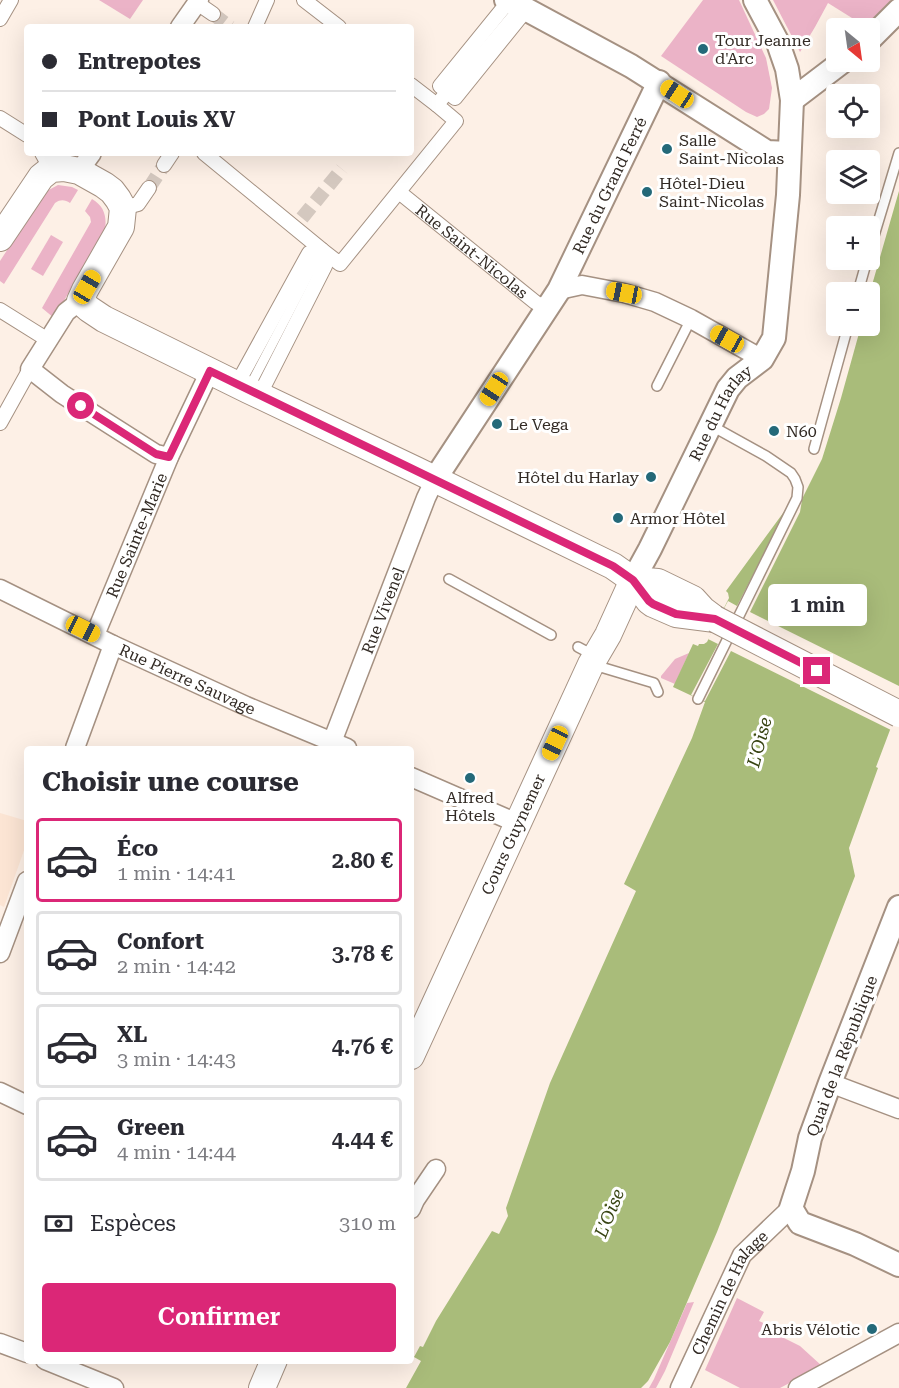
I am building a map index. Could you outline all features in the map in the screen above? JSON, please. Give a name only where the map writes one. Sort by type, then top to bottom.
[{"type":"main road","points":[[0,238],[41,177],[46,161],[64,168],[86,162],[112,191],[123,208],[122,227],[80,301],[104,320],[613,566],[633,580],[658,582],[684,594],[715,619],[899,714]]},
{"type":"main road","name":"Cours Guynemer","points":[[414,1049],[518,824],[588,656],[608,635],[633,580]]},
{"type":"main road","points":[[262,1388],[272,1364]]},
{"type":"street","points":[[0,19],[11,0]]},
{"type":"street","points":[[256,24],[267,0]]},
{"type":"street","name":"Rue du Harlay","points":[[633,580],[728,389],[737,378],[762,359],[774,338],[788,195],[792,100],[788,69],[778,42],[756,0]]},
{"type":"street","points":[[182,24],[198,1],[213,14]]},
{"type":"street","points":[[311,2],[336,24]]},
{"type":"street","points":[[517,3],[659,82],[767,152],[789,153]]},
{"type":"street","points":[[517,3],[455,98],[450,89],[440,86],[517,3]]},
{"type":"street","points":[[880,30],[894,18]]},
{"type":"street","points":[[792,100],[829,72]]},
{"type":"street","name":"Rue du Grand Ferré","points":[[435,479],[553,299],[659,82]]},
{"type":"street","points":[[208,156],[298,223],[317,258],[340,264],[456,121],[414,87]]},
{"type":"street","points":[[437,105],[450,89]]},
{"type":"street","points":[[0,118],[24,133]]},
{"type":"street","points":[[164,165],[170,156]]},
{"type":"street","points":[[123,208],[138,204],[149,188]]},
{"type":"street","name":"Rue Saint-Nicolas","points":[[399,192],[535,302],[553,299]]},
{"type":"street","points":[[309,253],[325,266],[248,390],[309,253]]},
{"type":"street","points":[[553,299],[582,285],[656,302],[762,359]]},
{"type":"street","points":[[0,423],[30,369],[66,312],[80,301]]},
{"type":"street","points":[[0,310],[48,340]]},
{"type":"street","points":[[30,369],[62,394],[156,454],[169,457]]},
{"type":"street","name":"Rue Sainte-Marie","points":[[95,635],[169,457],[210,371]]},
{"type":"street","name":"Rue Vivenel","points":[[343,746],[426,498],[435,479]]},
{"type":"street","name":"Rue Pierre Sauvage","points":[[0,589],[113,645],[246,706],[341,746]]},
{"type":"street","points":[[76,746],[113,645]]},
{"type":"street","points":[[414,778],[518,824]]},
{"type":"street","points":[[0,953],[24,889]]},
{"type":"street","name":"Quai de la République","points":[[791,1208],[810,1138],[899,907]]},
{"type":"street","points":[[830,1083],[899,1109]]},
{"type":"street","points":[[0,1092],[24,1104]]},
{"type":"street","points":[[414,1203],[429,1166]]},
{"type":"street","points":[[791,1208],[800,1223],[855,1244],[899,1265]]},
{"type":"street","name":"Chemin de Halage","points":[[680,1388],[741,1255],[791,1208]]},
{"type":"street","points":[[798,1388],[899,1333]]},
{"type":"street","points":[[0,1343],[24,1352]]},
{"type":"street","points":[[53,1364],[114,1388]]},
{"type":"lane","points":[[880,216],[899,153]]},
{"type":"lane","points":[[657,386],[691,319]]},
{"type":"lane","points":[[814,449],[845,336]]},
{"type":"lane","points":[[698,699],[797,498],[798,487],[790,473],[710,425]]},
{"type":"lane","points":[[449,579],[551,635]]},
{"type":"lane","points":[[588,656],[654,683],[658,692]]},
{"type":"shaded area","points":[[99,0],[143,0],[130,19]]},
{"type":"shaded area","points":[[703,0],[739,0],[766,58],[772,88],[769,109],[764,114],[757,117],[746,112],[661,56]]},
{"type":"shaded area","points":[[773,0],[891,0],[873,18],[852,18],[828,3],[800,52]]},
{"type":"shaded area","points":[[58,185],[78,190],[70,203],[63,200],[55,203],[4,284],[0,281],[0,261],[45,192]]},
{"type":"shaded area","points":[[92,199],[104,212],[105,230],[54,318],[42,308],[91,222],[85,211]]},
{"type":"shaded area","points":[[51,235],[63,242],[43,276],[31,269]]},
{"type":"shaded area","points":[[689,653],[675,684],[661,678],[675,659]]},
{"type":"shaded area","points":[[0,813],[24,820],[24,850],[4,907],[0,905]]},
{"type":"shaded area","points":[[737,1298],[764,1312],[759,1321],[773,1327],[780,1336],[800,1346],[822,1366],[780,1388],[740,1388],[705,1370]]},
{"type":"shaded area","points":[[694,1302],[665,1371],[656,1388],[649,1388],[687,1303]]},
{"type":"water","name":"L'Oise","points":[[899,191],[899,712],[876,767],[878,768],[849,848],[855,876],[717,1232],[670,1342],[648,1381],[641,1388],[406,1388],[421,1361],[414,1357],[420,1346],[423,1347],[436,1321],[492,1231],[499,1234],[508,1216],[506,1208],[550,1083],[636,891],[624,884],[692,738],[705,702],[673,687],[693,644],[698,646],[707,642],[729,598],[726,591],[786,509],[798,507],[822,459],[858,336],[880,336],[880,282],[873,282],[876,270],[880,270],[880,257]]},
{"type":"pier","points":[[804,488],[800,512],[750,612],[899,686],[899,718],[893,731],[731,651],[705,701],[691,695],[718,644],[708,639],[728,601],[737,606],[786,511],[786,506],[796,505]]},
{"type":"tunnel","points":[[213,14],[226,24]]},
{"type":"tunnel","points":[[149,188],[164,165]]},
{"type":"tunnel","points":[[302,218],[342,169]]},
{"type":"place","name":"Tour Jeanne d'Arc","points":[[703,49]]},
{"type":"place","name":"Salle Saint-Nicolas","points":[[667,149]]},
{"type":"place","name":"Hôtel-Dieu Saint-Nicolas","points":[[647,192]]},
{"type":"place","name":"Le Vega","points":[[497,424]]},
{"type":"place","name":"N60","points":[[774,431]]},
{"type":"place","name":"Hôtel du Harlay","points":[[651,477]]},
{"type":"place","name":"Armor Hôtel","points":[[618,518]]},
{"type":"place","name":"Alfred Hôtels","points":[[470,778]]},
{"type":"place","name":"Abris Vélotic","points":[[872,1329]]},
{"type":"route","points":[[81,406],[156,454],[169,457],[210,371],[613,566],[633,580],[653,604],[676,614],[715,619],[817,671]]}]
